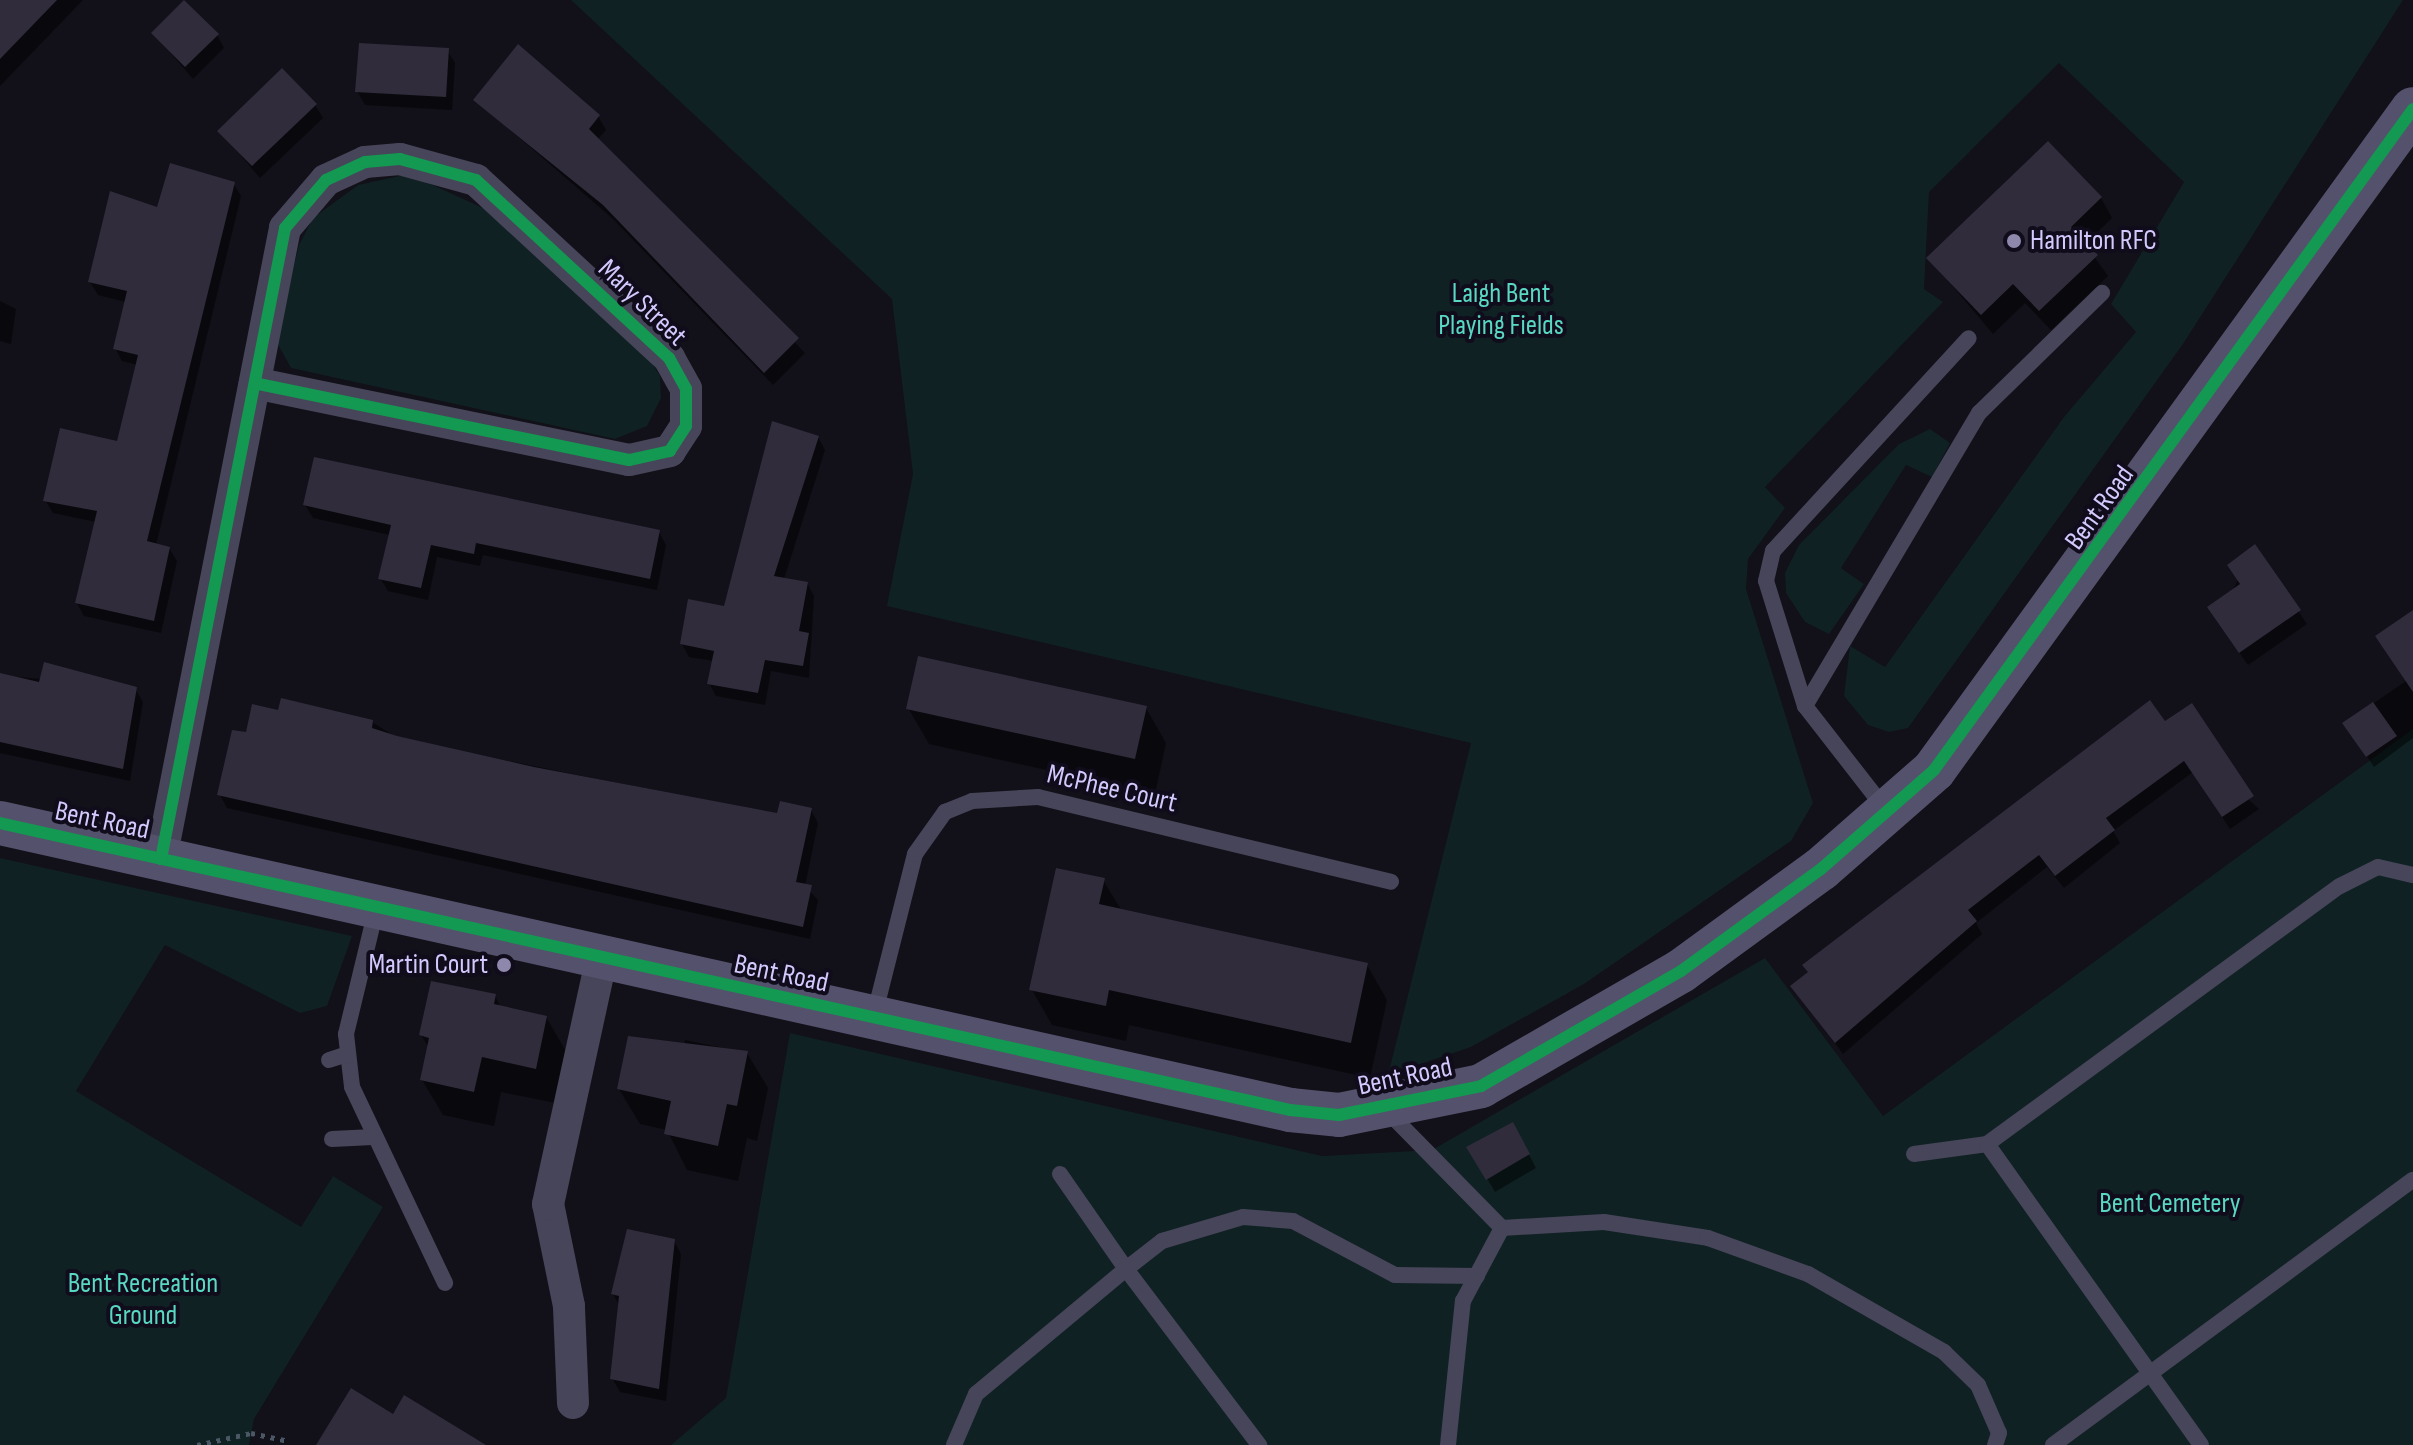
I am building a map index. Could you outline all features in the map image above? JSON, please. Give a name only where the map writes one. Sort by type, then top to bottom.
[{"type":"street","name":"Bent Road","points":[[0,823],[376,910],[1290,1110],[1384,1109],[1481,1086],[1681,971],[1821,869],[1934,770],[1988,703],[2413,109]]},
{"type":"street","name":"Mary Street","points":[[161,859],[285,228],[302,200],[365,162],[400,159],[476,180],[669,358],[686,389],[686,426],[670,451],[629,460],[255,383]]},
{"type":"street","points":[[573,1403],[569,1306],[548,1204],[601,960]]},
{"type":"lane","points":[[1805,706],[1979,413],[2102,293]]},
{"type":"lane","points":[[1887,811],[1805,706],[1766,581],[1773,551],[1969,338]]},
{"type":"lane","name":"McPhee Court","points":[[873,1019],[915,854],[935,821],[972,801],[1038,797],[1391,882]]},
{"type":"lane","points":[[1914,1154],[1987,1144],[2340,886],[2378,867],[2413,875]]},
{"type":"lane","points":[[376,910],[356,982],[348,1054],[352,1087],[373,1137],[445,1283]]},
{"type":"lane","points":[[329,1060],[348,1054]]},
{"type":"lane","points":[[1384,1109],[1502,1228],[1619,1224],[1708,1238],[1808,1274],[1944,1352],[1978,1385],[1999,1433],[1995,1445]]},
{"type":"lane","points":[[332,1139],[373,1137]]},
{"type":"lane","points":[[1987,1144],[2148,1375],[2201,1445]]},
{"type":"lane","points":[[1060,1174],[1126,1269],[1259,1445]]},
{"type":"lane","points":[[2053,1445],[2413,1180]]},
{"type":"lane","points":[[954,1445],[976,1394],[1162,1241],[1243,1217],[1293,1221],[1395,1275],[1477,1276]]},
{"type":"lane","points":[[1448,1445],[1463,1301],[1502,1228]]},
{"type":"path","points":[[197,1445],[251,1433],[285,1440]]},
{"type":"green space","name":"Laigh Bent Playing Fields","points":[[571,0],[2403,0],[2183,344],[1908,728],[1889,732],[1868,725],[1844,696],[1850,646],[1885,667],[2064,417],[2136,332],[2111,304],[2184,182],[2059,63],[1929,192],[1924,289],[1943,302],[1765,487],[1785,508],[1748,559],[1746,589],[1813,803],[1791,841],[1584,984],[1471,1047],[1388,1075],[1471,743],[887,606],[913,474],[892,299]]},
{"type":"green space","points":[[409,174],[483,208],[646,353],[660,376],[661,398],[647,426],[615,439],[291,368],[276,341],[299,245],[313,218],[358,185]]},
{"type":"green space","points":[[1930,429],[1950,443],[1932,477],[1906,465],[1841,568],[1864,584],[1829,634],[1805,622],[1786,593],[1785,573],[1799,545],[1899,444]]},
{"type":"green space","name":"Bent Cemetery","points":[[2413,729],[2413,1445],[671,1445],[726,1398],[790,1033],[1322,1156],[1432,1150],[1765,958],[1883,1116]]},
{"type":"green space","name":"Bent Recreation Ground","points":[[0,858],[352,936],[327,1006],[300,1013],[165,945],[76,1091],[301,1227],[333,1176],[383,1207],[254,1419],[249,1445],[0,1445]]},
{"type":"building","points":[[0,0],[57,0],[0,59]]},
{"type":"building","points":[[184,0],[219,34],[185,67],[151,33]]},
{"type":"building","points":[[359,43],[449,48],[446,97],[355,92]]},
{"type":"building","points":[[518,44],[600,115],[589,129],[799,338],[764,373],[603,205],[473,100]]},
{"type":"building","points":[[282,68],[317,104],[252,166],[217,131]]},
{"type":"building","name":"Hamilton RFC","points":[[2048,141],[2102,197],[2071,227],[2098,255],[2039,311],[2013,284],[1981,315],[1926,258]]},
{"type":"building","points":[[170,163],[235,182],[147,541],[170,547],[154,621],[75,603],[97,511],[43,501],[60,428],[117,441],[138,355],[113,349],[127,291],[88,282],[110,191],[157,207]]},
{"type":"building","points":[[772,421],[819,436],[774,576],[808,582],[799,631],[809,633],[803,666],[765,660],[758,693],[707,684],[714,651],[680,644],[688,599],[724,606]]},
{"type":"building","points":[[314,457],[660,530],[650,579],[476,543],[474,554],[431,545],[421,588],[378,579],[391,525],[303,505]]},
{"type":"building","points":[[2255,544],[2301,610],[2239,653],[2207,607],[2240,584],[2227,565]]},
{"type":"building","points":[[2413,610],[2413,692],[2375,636]]},
{"type":"building","points":[[918,656],[1147,706],[1135,759],[906,709]]},
{"type":"building","points":[[44,662],[137,687],[123,769],[0,742],[0,673],[39,682]]},
{"type":"building","points":[[281,698],[373,720],[372,728],[397,736],[534,767],[777,813],[780,801],[812,808],[796,882],[812,885],[803,927],[217,795],[232,730],[246,732],[252,704],[278,710]]},
{"type":"building","points":[[2150,700],[2165,721],[2192,703],[2254,796],[2222,817],[2184,761],[2106,818],[2115,830],[2055,876],[2039,855],[1968,910],[1977,921],[1835,1043],[1790,986],[1808,972],[1802,965]]},
{"type":"building","points":[[2373,702],[2397,736],[2366,757],[2342,723]]},
{"type":"building","points":[[1056,868],[1105,878],[1099,904],[1368,963],[1351,1043],[1109,990],[1106,1006],[1029,990]]},
{"type":"building","points":[[431,981],[496,994],[494,1004],[547,1016],[536,1069],[482,1057],[474,1092],[420,1080],[429,1038],[419,1035]]},
{"type":"building","points":[[628,1036],[748,1051],[737,1106],[727,1104],[718,1146],[664,1134],[671,1101],[617,1089]]},
{"type":"building","points":[[1513,1122],[1530,1154],[1486,1180],[1466,1147]]},
{"type":"building","points":[[627,1229],[675,1239],[659,1389],[610,1379],[619,1296],[611,1294]]},
{"type":"building","points":[[351,1388],[393,1414],[404,1395],[486,1445],[316,1445]]},
{"type":"cycle path","points":[[0,823],[1290,1110],[1339,1115],[1481,1086],[1681,971],[1821,869],[1934,770],[2413,109]]},
{"type":"cycle path","points":[[161,859],[285,228],[326,180],[365,162],[400,159],[476,180],[669,358],[686,389],[686,426],[670,451],[629,460],[255,383]]},
{"type":"place","name":"Hamilton RFC","points":[[2014,241]]},
{"type":"place","name":"Martin Court","points":[[504,965]]}]
